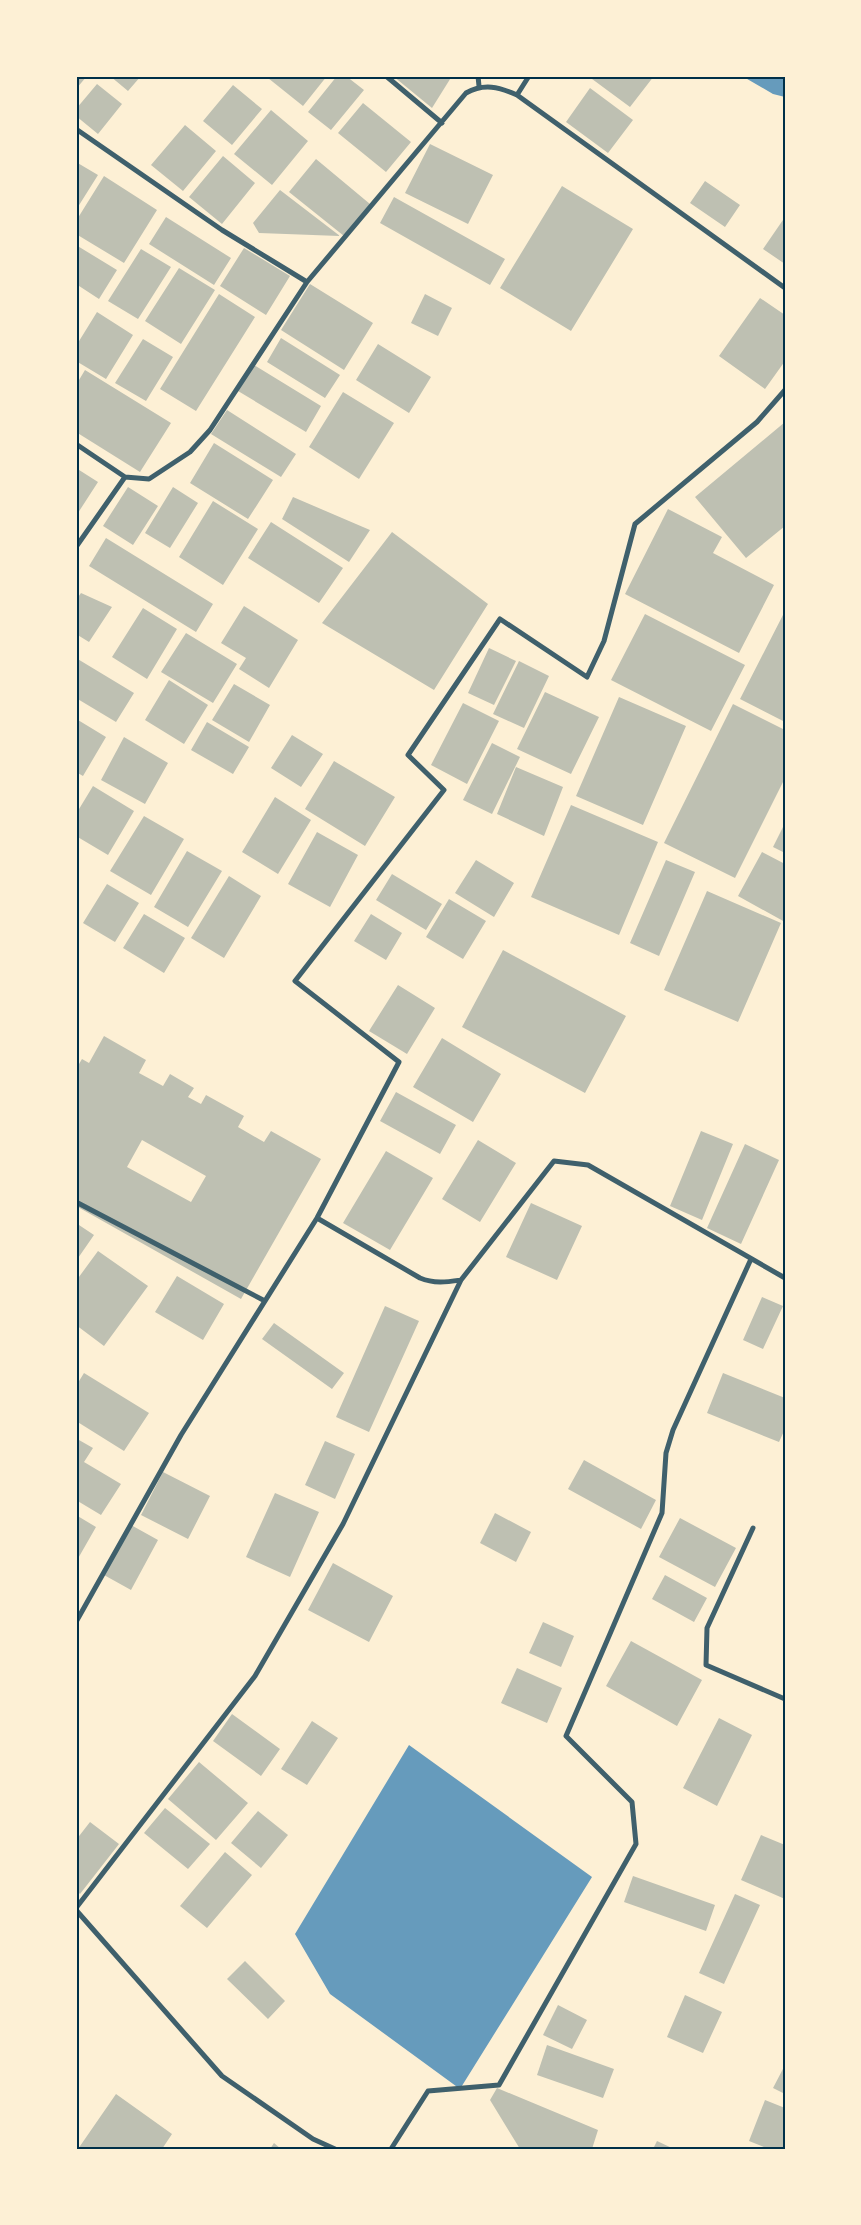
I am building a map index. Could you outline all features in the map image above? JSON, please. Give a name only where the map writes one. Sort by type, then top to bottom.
[{"type":"street","points":[[386,76],[442,123]]},
{"type":"street","points":[[478,76],[479,86]]},
{"type":"street","points":[[517,95],[529,76]]},
{"type":"street","points":[[76,444],[125,477],[149,479],[190,452],[210,430],[308,282],[466,93],[479,86],[492,86],[517,95],[785,288]]},
{"type":"street","points":[[76,129],[222,230],[308,282]]},
{"type":"street","points":[[76,1622],[180,1435],[317,1218],[399,1062],[295,981],[444,790],[408,754],[500,619],[587,677],[604,641],[634,524],[757,422],[785,390]]},
{"type":"street","points":[[76,547],[125,477]]},
{"type":"street","points":[[335,2149],[313,2139],[222,2076],[76,1909],[256,1676],[343,1524],[461,1280],[554,1161],[588,1165],[785,1278]]},
{"type":"street","points":[[76,1202],[265,1301]]},
{"type":"street","points":[[317,1218],[420,1278],[443,1283],[461,1280]]},
{"type":"street","points":[[390,2149],[428,2091],[499,2085],[636,1844],[632,1802],[566,1736],[662,1512],[666,1453],[673,1430],[751,1259]]},
{"type":"street","points":[[753,1528],[706,1628],[706,1665],[785,1699]]},
{"type":"water","points":[[742,76],[785,76],[785,97],[773,94]]},
{"type":"water","points":[[409,1745],[592,1877],[460,2089],[330,1994],[295,1934]]},
{"type":"building","points":[[76,76],[87,76],[76,89]]},
{"type":"building","points":[[110,76],[141,76],[128,91]]},
{"type":"building","points":[[269,76],[327,76],[303,106],[268,78]]},
{"type":"building","points":[[337,76],[346,76],[364,90],[331,130],[308,112]]},
{"type":"building","points":[[393,76],[452,76],[432,108]]},
{"type":"building","points":[[588,76],[654,76],[630,107]]},
{"type":"building","points":[[97,84],[122,104],[98,134],[76,116],[76,109]]},
{"type":"building","points":[[233,85],[262,109],[232,145],[203,121]]},
{"type":"building","points":[[590,88],[633,120],[608,153],[566,122]]},
{"type":"building","points":[[363,103],[411,142],[386,172],[338,133]]},
{"type":"building","points":[[271,110],[308,141],[272,185],[234,154]]},
{"type":"building","points":[[185,125],[216,151],[183,191],[151,165]]},
{"type":"building","points":[[430,144],[493,175],[468,224],[405,193]]},
{"type":"building","points":[[223,156],[255,183],[222,224],[189,197]]},
{"type":"building","points":[[316,159],[370,204],[344,236],[289,192]]},
{"type":"building","points":[[76,162],[98,175],[76,210]]},
{"type":"building","points":[[104,176],[157,210],[124,263],[76,234],[76,221]]},
{"type":"building","points":[[705,181],[740,205],[725,227],[690,203]]},
{"type":"building","points":[[562,186],[633,229],[571,331],[500,288]]},
{"type":"building","points":[[280,190],[340,236],[259,233],[253,223]]},
{"type":"building","points":[[394,197],[505,259],[490,285],[380,223]]},
{"type":"building","points":[[166,217],[231,258],[214,285],[149,244]]},
{"type":"building","points":[[785,217],[785,264],[763,249]]},
{"type":"building","points":[[76,245],[117,270],[99,299],[76,284]]},
{"type":"building","points":[[244,248],[290,276],[266,315],[220,286]]},
{"type":"building","points":[[141,249],[171,267],[138,319],[108,301]]},
{"type":"building","points":[[179,268],[215,290],[181,344],[145,321]]},
{"type":"building","points":[[310,284],[373,323],[344,370],[281,330]]},
{"type":"building","points":[[219,294],[255,317],[196,411],[160,389]]},
{"type":"building","points":[[425,294],[452,308],[438,336],[411,323]]},
{"type":"building","points":[[760,298],[785,315],[785,361],[765,389],[719,356]]},
{"type":"building","points":[[97,312],[133,335],[106,379],[76,361],[76,346]]},
{"type":"building","points":[[281,338],[340,375],[325,398],[267,362]]},
{"type":"building","points":[[143,339],[173,357],[146,401],[115,383]]},
{"type":"building","points":[[378,344],[431,377],[409,413],[356,380]]},
{"type":"building","points":[[254,365],[321,406],[306,432],[238,391]]},
{"type":"building","points":[[85,370],[171,423],[140,472],[76,432],[76,385]]},
{"type":"building","points":[[343,392],[394,423],[359,479],[309,447]]},
{"type":"building","points":[[227,410],[296,454],[281,477],[211,434]]},
{"type":"building","points":[[785,422],[785,526],[746,558],[695,497]]},
{"type":"building","points":[[214,443],[273,480],[248,519],[190,483]]},
{"type":"building","points":[[76,468],[98,482],[76,516]]},
{"type":"building","points":[[128,487],[158,506],[133,545],[103,526]]},
{"type":"building","points":[[173,487],[198,503],[170,548],[145,533]]},
{"type":"building","points":[[293,497],[370,530],[349,562],[282,519]]},
{"type":"building","points":[[213,501],[258,529],[223,585],[179,557]]},
{"type":"building","points":[[668,509],[722,537],[713,553],[774,585],[739,653],[625,594]]},
{"type":"building","points":[[271,522],[343,568],[319,603],[248,558]]},
{"type":"building","points":[[392,532],[488,604],[434,690],[322,623]]},
{"type":"building","points":[[106,538],[213,604],[196,632],[89,566]]},
{"type":"building","points":[[81,593],[112,607],[89,642],[76,634],[76,600]]},
{"type":"building","points":[[244,606],[298,640],[269,688],[239,669],[246,658],[221,643]]},
{"type":"building","points":[[143,608],[177,629],[147,679],[112,657]]},
{"type":"building","points":[[785,611],[785,722],[740,699]]},
{"type":"building","points":[[645,614],[745,665],[711,731],[611,680]]},
{"type":"building","points":[[186,633],[237,664],[213,703],[161,672]]},
{"type":"building","points":[[489,648],[516,661],[494,705],[468,693]]},
{"type":"building","points":[[76,658],[134,693],[116,722],[76,698]]},
{"type":"building","points":[[519,661],[549,676],[524,728],[493,714]]},
{"type":"building","points":[[169,680],[208,705],[184,744],[145,720]]},
{"type":"building","points":[[234,684],[270,705],[249,742],[212,720]]},
{"type":"building","points":[[545,692],[599,717],[571,774],[517,749]]},
{"type":"building","points":[[619,697],[686,726],[643,825],[576,796]]},
{"type":"building","points":[[463,703],[499,721],[467,784],[431,765]]},
{"type":"building","points":[[733,704],[785,730],[785,778],[735,878],[664,843]]},
{"type":"building","points":[[78,720],[106,737],[83,776],[76,772]]},
{"type":"building","points":[[207,722],[249,747],[233,774],[191,750]]},
{"type":"building","points":[[292,735],[323,754],[301,787],[271,768]]},
{"type":"building","points":[[124,737],[168,763],[145,804],[101,780]]},
{"type":"building","points":[[492,743],[520,757],[492,814],[463,800]]},
{"type":"building","points":[[334,761],[395,797],[365,846],[305,809]]},
{"type":"building","points":[[516,767],[563,787],[544,836],[497,814]]},
{"type":"building","points":[[93,786],[134,811],[108,855],[76,836],[76,814]]},
{"type":"building","points":[[275,797],[311,820],[278,874],[242,852]]},
{"type":"building","points":[[571,805],[658,842],[619,935],[531,897]]},
{"type":"building","points":[[144,816],[184,839],[151,895],[110,871]]},
{"type":"building","points":[[785,823],[785,853],[773,847]]},
{"type":"building","points":[[317,832],[358,855],[330,907],[288,884]]},
{"type":"building","points":[[187,851],[222,871],[188,927],[154,907]]},
{"type":"building","points":[[762,852],[785,864],[785,922],[738,896]]},
{"type":"building","points":[[476,860],[514,883],[494,917],[455,893]]},
{"type":"building","points":[[666,860],[695,872],[659,956],[630,943]]},
{"type":"building","points":[[392,874],[442,904],[426,930],[376,900]]},
{"type":"building","points":[[229,876],[261,896],[224,958],[191,938]]},
{"type":"building","points":[[107,884],[139,903],[115,942],[83,923]]},
{"type":"building","points":[[707,891],[781,923],[738,1022],[664,990]]},
{"type":"building","points":[[449,899],[486,921],[463,959],[426,937]]},
{"type":"building","points":[[144,914],[185,938],[164,973],[123,948]]},
{"type":"building","points":[[371,914],[402,933],[386,960],[354,941]]},
{"type":"building","points":[[503,950],[626,1016],[585,1093],[462,1027]]},
{"type":"building","points":[[398,985],[435,1008],[407,1054],[369,1031]]},
{"type":"building","points":[[104,1036],[146,1060],[139,1073],[163,1086],[170,1074],[194,1088],[188,1097],[201,1104],[206,1095],[244,1116],[238,1127],[264,1142],[271,1131],[321,1159],[241,1299],[76,1206],[76,1069],[82,1059],[89,1063]],"holes":[[[142,1140],[206,1176],[191,1202],[127,1167]]]},
{"type":"building","points":[[442,1038],[501,1074],[473,1122],[413,1087]]},
{"type":"building","points":[[396,1092],[456,1125],[440,1154],[380,1121]]},
{"type":"building","points":[[701,1131],[733,1144],[702,1220],[670,1206]]},
{"type":"building","points":[[478,1140],[516,1163],[480,1222],[442,1199]]},
{"type":"building","points":[[745,1144],[779,1160],[741,1244],[707,1228]]},
{"type":"building","points":[[386,1151],[433,1178],[390,1250],[343,1223]]},
{"type":"building","points":[[531,1203],[582,1226],[557,1280],[506,1257]]},
{"type":"building","points":[[76,1223],[94,1235],[76,1261]]},
{"type":"building","points":[[98,1251],[148,1286],[104,1346],[76,1325],[76,1281]]},
{"type":"building","points":[[177,1276],[224,1304],[203,1340],[155,1312]]},
{"type":"building","points":[[762,1297],[783,1306],[763,1349],[743,1340]]},
{"type":"building","points":[[385,1306],[419,1321],[369,1432],[336,1417]]},
{"type":"building","points":[[274,1323],[344,1373],[332,1389],[262,1339]]},
{"type":"building","points":[[84,1373],[149,1413],[124,1451],[76,1421],[76,1386]]},
{"type":"building","points":[[723,1373],[785,1398],[785,1429],[779,1442],[707,1413]]},
{"type":"building","points":[[79,1440],[93,1448],[84,1462],[121,1484],[101,1515],[76,1500],[76,1444]]},
{"type":"building","points":[[325,1441],[355,1454],[335,1499],[305,1485]]},
{"type":"building","points":[[584,1460],[656,1500],[641,1529],[568,1489]]},
{"type":"building","points":[[163,1472],[210,1496],[188,1539],[141,1515]]},
{"type":"building","points":[[275,1493],[319,1512],[290,1577],[246,1557]]},
{"type":"building","points":[[495,1513],[531,1532],[516,1562],[480,1543]]},
{"type":"building","points":[[76,1515],[96,1527],[76,1562]]},
{"type":"building","points":[[680,1518],[736,1548],[715,1587],[659,1557]]},
{"type":"building","points":[[131,1525],[158,1540],[131,1590],[104,1575]]},
{"type":"building","points":[[333,1563],[393,1596],[369,1642],[308,1610]]},
{"type":"building","points":[[665,1575],[707,1598],[694,1622],[652,1599]]},
{"type":"building","points":[[543,1622],[574,1636],[561,1667],[529,1653]]},
{"type":"building","points":[[631,1641],[702,1680],[677,1726],[606,1686]]},
{"type":"building","points":[[517,1668],[562,1688],[547,1723],[501,1703]]},
{"type":"building","points":[[232,1714],[280,1749],[261,1776],[213,1741]]},
{"type":"building","points":[[719,1718],[752,1735],[717,1806],[683,1788]]},
{"type":"building","points":[[312,1721],[338,1738],[307,1785],[281,1769]]},
{"type":"building","points":[[199,1762],[248,1803],[216,1840],[168,1799]]},
{"type":"building","points":[[165,1808],[210,1844],[188,1869],[144,1833]]},
{"type":"building","points":[[258,1811],[288,1835],[261,1868],[231,1843]]},
{"type":"building","points":[[90,1822],[119,1844],[80,1894],[76,1890],[76,1840]]},
{"type":"building","points":[[761,1835],[785,1845],[785,1899],[741,1880]]},
{"type":"building","points":[[225,1852],[252,1875],[207,1928],[180,1906]]},
{"type":"building","points":[[633,1876],[715,1905],[706,1931],[624,1902]]},
{"type":"building","points":[[735,1894],[760,1905],[724,1984],[699,1973]]},
{"type":"building","points":[[245,1961],[285,2001],[268,2019],[227,1979]]},
{"type":"building","points":[[685,1995],[722,2012],[703,2053],[667,2037]]},
{"type":"building","points":[[558,2005],[587,2020],[572,2049],[543,2035]]},
{"type":"building","points":[[547,2045],[614,2069],[603,2098],[537,2075]]},
{"type":"building","points":[[785,2065],[785,2094],[773,2088]]},
{"type":"building","points":[[497,2088],[598,2130],[592,2149],[520,2149],[490,2100]]},
{"type":"building","points":[[116,2094],[172,2134],[162,2149],[78,2149]]},
{"type":"building","points":[[765,2100],[785,2108],[785,2149],[769,2149],[749,2141]]},
{"type":"building","points":[[657,2141],[674,2149],[653,2149]]},
{"type":"building","points":[[274,2143],[281,2149],[270,2149]]}]
